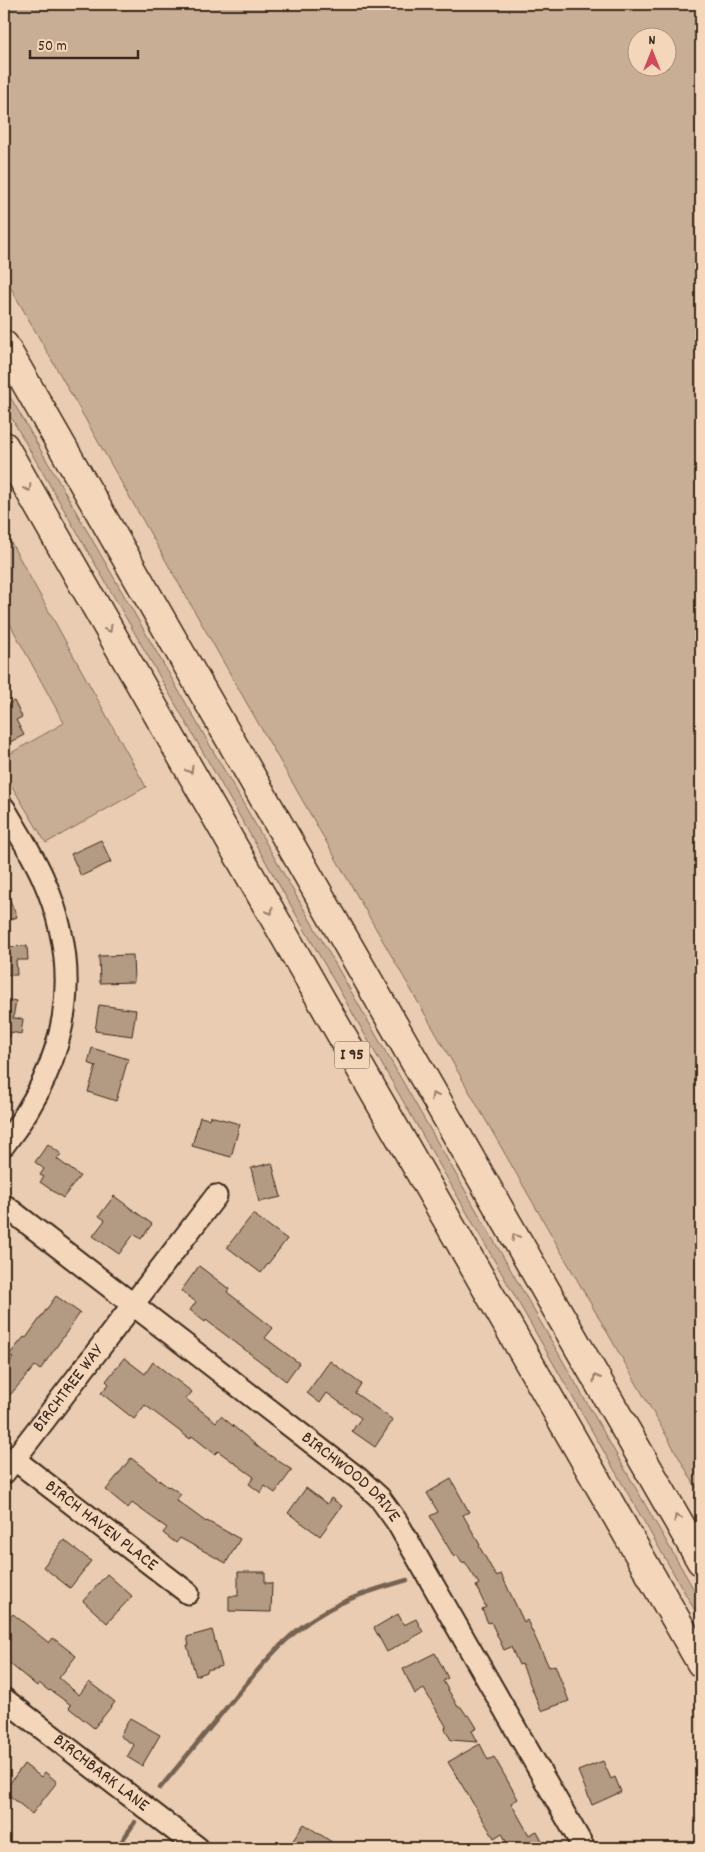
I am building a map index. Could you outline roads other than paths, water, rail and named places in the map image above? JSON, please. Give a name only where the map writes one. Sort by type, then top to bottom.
[{"type":"highway","points":[[4,345],[701,1561]]},
{"type":"highway","name":"I 95","points":[[4,446],[701,1663]]},
{"type":"street","points":[[4,808],[36,863],[49,892],[60,924],[66,972],[62,1026],[53,1059],[32,1104],[4,1145]]},
{"type":"street","name":"BIRCHTREE WAY","points":[[9,1466],[216,1196]]},
{"type":"street","name":"BIRCHWOOD DRIVE","points":[[4,1205],[359,1478],[379,1497],[397,1522],[584,1848]]},
{"type":"street","name":"BIRCH HAVEN PLACE","points":[[9,1466],[188,1593]]},
{"type":"street","name":"BIRCHBARK LANE","points":[[4,1699],[198,1848]]},
{"type":"waterway","points":[[160,1788],[254,1675],[295,1632],[319,1615],[340,1604],[407,1580]]},
{"type":"waterway","points":[[117,1848],[135,1822]]}]
